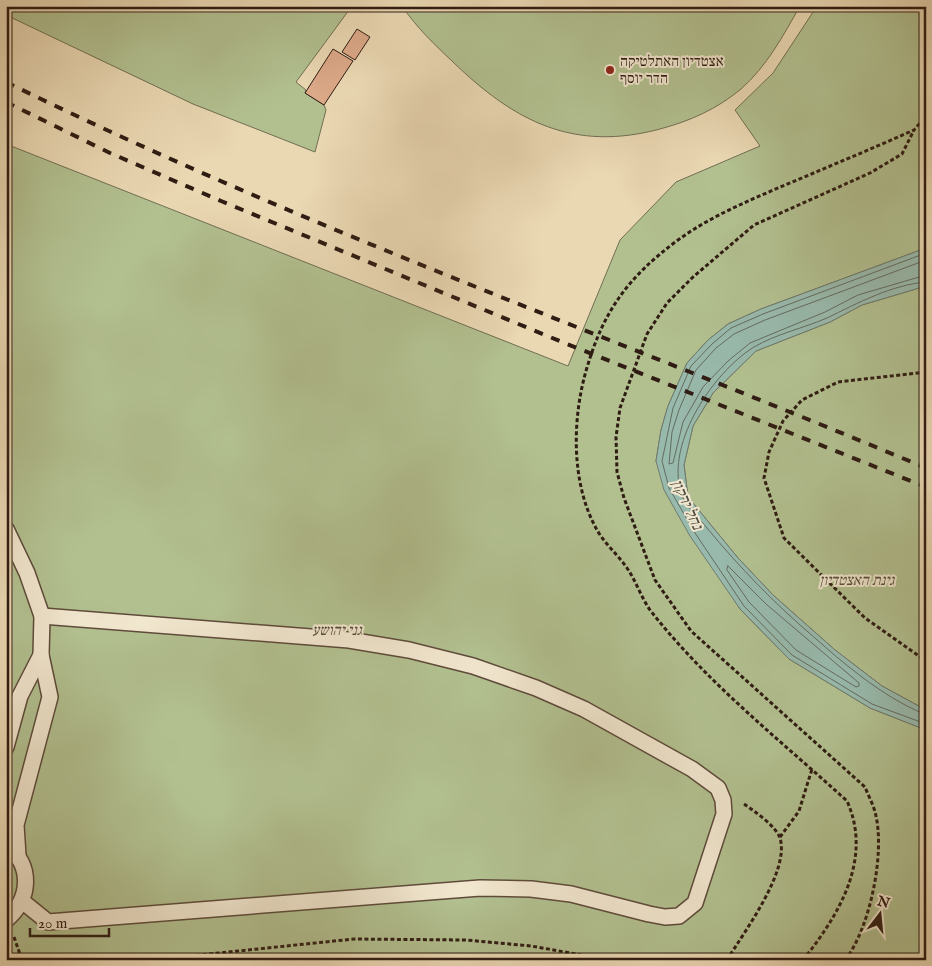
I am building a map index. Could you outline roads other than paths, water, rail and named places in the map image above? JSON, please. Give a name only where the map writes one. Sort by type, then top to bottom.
[{"type":"lane","points":[[6,529],[27,573],[42,616],[41,655],[50,697],[16,825],[18,856],[26,874],[26,888],[22,901],[15,912],[6,920]]},
{"type":"lane","points":[[22,901],[48,922],[480,888],[531,889],[571,894],[665,917],[679,916],[695,903],[724,814],[723,800],[718,788],[692,769],[584,708],[536,688],[454,660],[349,640],[42,616]]},
{"type":"lane","points":[[6,747],[20,696],[41,655]]},
{"type":"lane","points":[[6,845],[18,856]]},
{"type":"water","name":"נחל ירקון","points":[[926,248],[926,286],[862,305],[830,322],[756,351],[713,393],[693,426],[684,465],[688,497],[738,558],[773,595],[835,650],[882,686],[926,710],[926,730],[870,708],[789,659],[740,609],[690,536],[664,490],[656,461],[661,430],[668,406],[687,363],[708,340],[728,324],[761,309]]},
{"type":"railway","points":[[6,82],[119,136],[348,235],[811,420],[926,468]]},
{"type":"railway","points":[[6,102],[110,153],[221,201],[562,342],[926,487]]},
{"type":"place","name":"אצטדיון האתלטיקה הדר יוסף","points":[[610,70]]},
{"type":"park label","name":"גינת האצטדיון","points":[[857,580]]},
{"type":"park label","name":"גני יהושע","points":[[337,630]]}]
